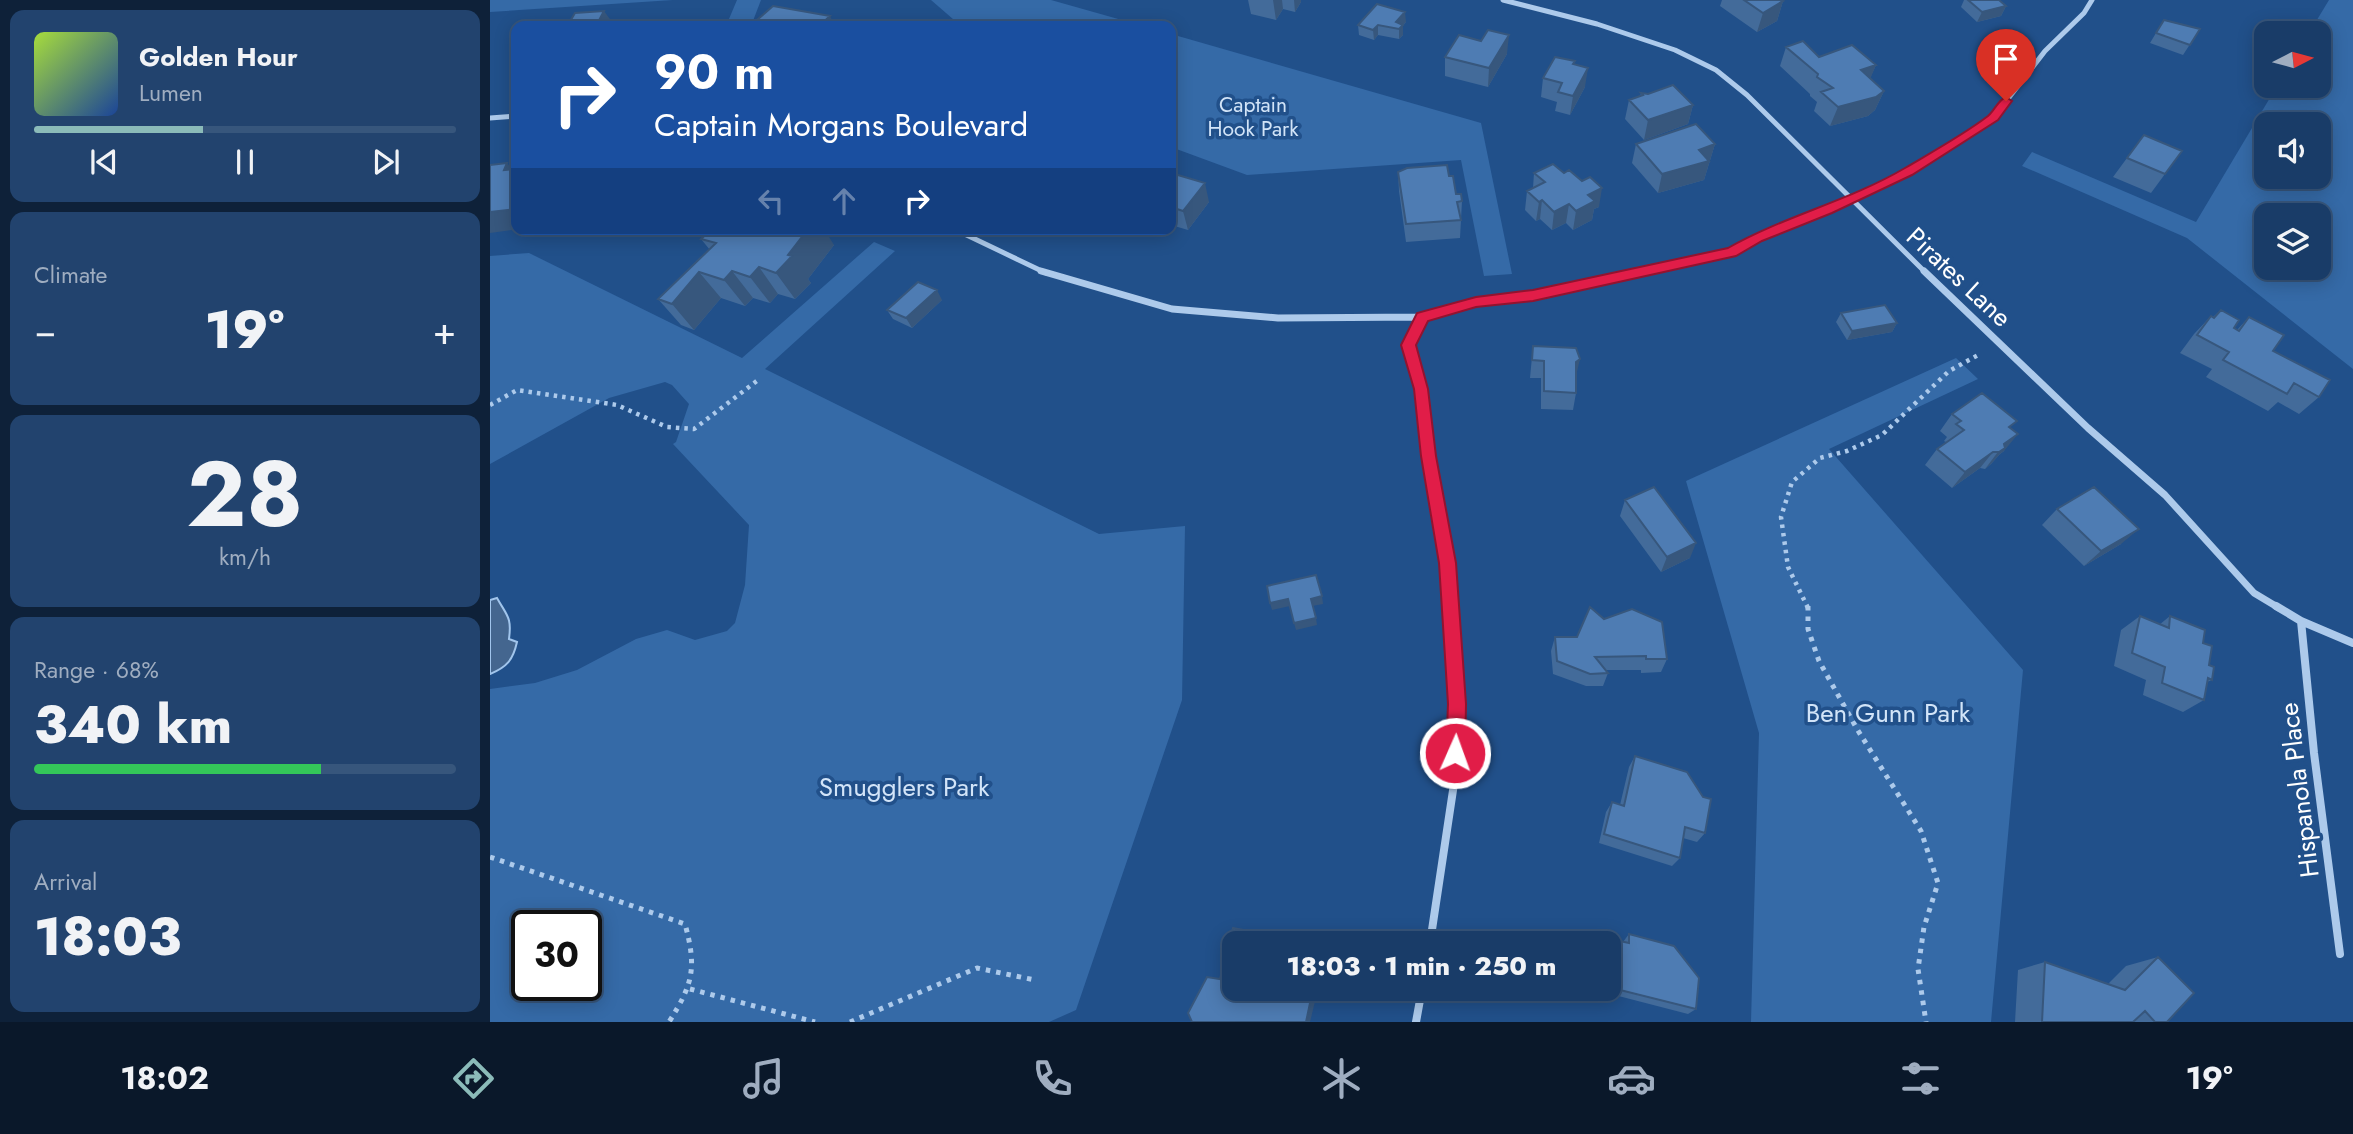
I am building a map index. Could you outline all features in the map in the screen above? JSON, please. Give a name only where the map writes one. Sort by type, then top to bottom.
[{"type":"street","name":"Pirates Lane","points":[[1503,0],[1597,24],[1675,50],[1716,70],[1747,94],[1849,199],[2088,428],[2165,495],[2254,593],[2301,621],[2353,643]]},
{"type":"street","points":[[967,235],[1044,272],[1172,309],[1278,318],[1422,317],[1476,302],[1533,296],[1731,252],[1757,237],[1908,172],[1993,117],[2045,51],[2084,13],[2092,0]]},
{"type":"street","points":[[490,118],[511,116]]},
{"type":"street","points":[[1422,317],[1408,345],[1421,389],[1447,563],[1457,704],[1455,777],[1432,931]]},
{"type":"street","name":"Hispanola Place","points":[[2301,621],[2314,753],[2340,954]]},
{"type":"street","points":[[1416,1022],[1420,1001]]},
{"type":"path","points":[[1926,1022],[1918,969],[1924,927],[1938,883],[1921,831],[1857,729],[1819,661],[1808,629],[1808,605],[1788,567],[1781,517],[1792,482],[1820,458],[1847,451],[1882,435],[1949,371],[2002,343]]},
{"type":"path","points":[[490,405],[517,390],[617,405],[667,427],[694,429],[758,380]]},
{"type":"path","points":[[490,857],[685,925],[696,958],[690,989],[669,1022]]},
{"type":"path","points":[[850,1022],[977,968],[1035,980]]},
{"type":"path","points":[[690,989],[815,1022]]},
{"type":"green space","points":[[490,0],[673,0],[490,12]]},
{"type":"green space","points":[[737,0],[761,0],[753,21],[728,21]]},
{"type":"green space","points":[[931,0],[1051,0],[1125,21],[955,21]]},
{"type":"green space","points":[[2329,0],[2353,0],[2353,369],[2187,238],[2022,166],[2032,152],[2196,222],[2254,125],[2254,189],[2331,189],[2331,112],[2262,112],[2270,98],[2331,98],[2331,21],[2316,21]]},
{"type":"green space","name":"Captain Hook Park","points":[[1176,35],[1481,123],[1512,274],[1484,276],[1461,160],[1247,175],[1176,149]]},
{"type":"green space","name":"Smugglers Park","points":[[874,242],[895,251],[765,369],[1099,534],[1185,526],[1182,700],[1076,1010],[1049,1022],[490,1022],[490,689],[535,683],[577,670],[636,639],[667,630],[695,640],[727,631],[735,623],[745,585],[749,525],[673,444],[689,404],[672,385],[665,382],[609,398],[490,464],[490,256],[529,253],[742,358]]},
{"type":"green space","name":"Ben Gunn Park","points":[[1956,358],[1978,379],[1829,449],[2023,670],[1991,1022],[1751,1022],[1759,733],[1686,481]]},
{"type":"shaded area","points":[[497,598],[509,621],[509,639],[517,642],[508,662],[490,674],[490,600]]},
{"type":"building","points":[[1744,0],[1780,0],[1783,1],[1763,13]]},
{"type":"building","points":[[1968,0],[1999,0],[2006,6],[1982,12]]},
{"type":"building","points":[[1377,4],[1405,12],[1396,22],[1403,25],[1399,29],[1378,25],[1373,30],[1358,25]]},
{"type":"building","points":[[773,6],[830,16],[824,21],[756,21]]},
{"type":"building","points":[[604,11],[599,21],[570,21],[575,13]]},
{"type":"building","points":[[2164,20],[2200,29],[2190,45],[2156,33]]},
{"type":"building","points":[[1488,30],[1509,35],[1489,68],[1445,57],[1459,35],[1481,41]]},
{"type":"building","points":[[1803,41],[1819,57],[1852,45],[1876,65],[1861,70],[1884,91],[1876,97],[1838,107],[1821,92],[1833,88],[1817,77],[1818,74],[1786,47]]},
{"type":"building","points":[[1555,57],[1575,61],[1573,64],[1588,68],[1573,96],[1558,92],[1562,83],[1543,78]]},
{"type":"building","points":[[1673,85],[1693,105],[1648,120],[1629,100],[1643,95],[1641,93],[1648,94]]},
{"type":"building","points":[[1696,124],[1715,144],[1699,150],[1709,161],[1662,174],[1636,144]]},
{"type":"building","points":[[2144,135],[2182,151],[2165,174],[2127,158]]},
{"type":"building","points":[[507,163],[504,170],[511,169],[511,210],[490,212],[490,165]]},
{"type":"building","points":[[1553,164],[1564,173],[1569,170],[1582,181],[1590,177],[1602,188],[1588,195],[1595,201],[1576,211],[1569,204],[1554,212],[1542,200],[1539,202],[1527,191],[1545,182],[1534,173]]},
{"type":"building","points":[[1447,165],[1449,176],[1453,176],[1456,194],[1461,194],[1462,201],[1457,202],[1461,220],[1406,224],[1398,172],[1407,168]]},
{"type":"building","points":[[1176,174],[1205,183],[1183,211],[1176,209]]},
{"type":"building","points":[[705,235],[803,235],[788,255],[792,256],[776,273],[759,267],[750,277],[732,271],[724,280],[699,272],[672,304],[658,299],[716,243],[701,239]]},
{"type":"building","points":[[918,282],[937,290],[906,318],[887,310]]},
{"type":"building","points":[[1885,305],[1897,323],[1852,331],[1841,313]]},
{"type":"building","points":[[2221,310],[2239,320],[2234,328],[2239,331],[2249,317],[2284,335],[2273,351],[2330,380],[2319,397],[2294,383],[2287,394],[2223,360],[2229,352],[2197,335],[2211,316],[2214,318]]},
{"type":"building","points":[[1533,346],[1576,348],[1580,359],[1576,362],[1576,393],[1544,391],[1544,361],[1532,360]]},
{"type":"building","points":[[1982,393],[2017,421],[2009,427],[2018,434],[2004,444],[2005,448],[1993,452],[1965,472],[1937,449],[1964,430],[1956,424],[1961,421],[1952,414]]},
{"type":"building","points":[[1654,487],[1696,543],[1667,557],[1625,500]]},
{"type":"building","points":[[2094,487],[2139,529],[2101,551],[2057,509]]},
{"type":"building","points":[[1316,575],[1322,596],[1311,599],[1316,618],[1294,623],[1288,599],[1270,603],[1267,586]]},
{"type":"building","points":[[1590,607],[1604,619],[1632,609],[1662,622],[1667,659],[1646,659],[1646,656],[1595,657],[1608,673],[1590,674],[1557,661],[1555,637],[1577,637]]},
{"type":"building","points":[[2140,616],[2169,628],[2170,616],[2205,630],[2203,643],[2212,646],[2209,665],[2214,667],[2212,680],[2208,678],[2204,700],[2162,683],[2165,667],[2132,653]]},
{"type":"building","points":[[1635,756],[1687,772],[1703,797],[1711,799],[1705,833],[1685,827],[1680,858],[1604,834],[1612,802],[1624,806]]},
{"type":"building","points":[[1629,934],[1674,946],[1699,978],[1696,1009],[1621,990],[1621,941],[1629,943]]},
{"type":"building","points":[[2158,957],[2194,993],[2167,1022],[2155,1022],[2145,1011],[2133,1022],[2042,1022],[2045,962],[2125,990]]},
{"type":"building","points":[[1222,971],[1222,1001],[1310,1001],[1306,1022],[1192,1022],[1188,1013],[1207,977],[1220,979]]},
{"type":"route","points":[[1455,753],[1457,704],[1447,563],[1421,389],[1408,345],[1422,317],[1476,302],[1533,296],[1731,252],[1757,237],[1827,210],[1908,172],[1993,117],[2006,101]]}]
